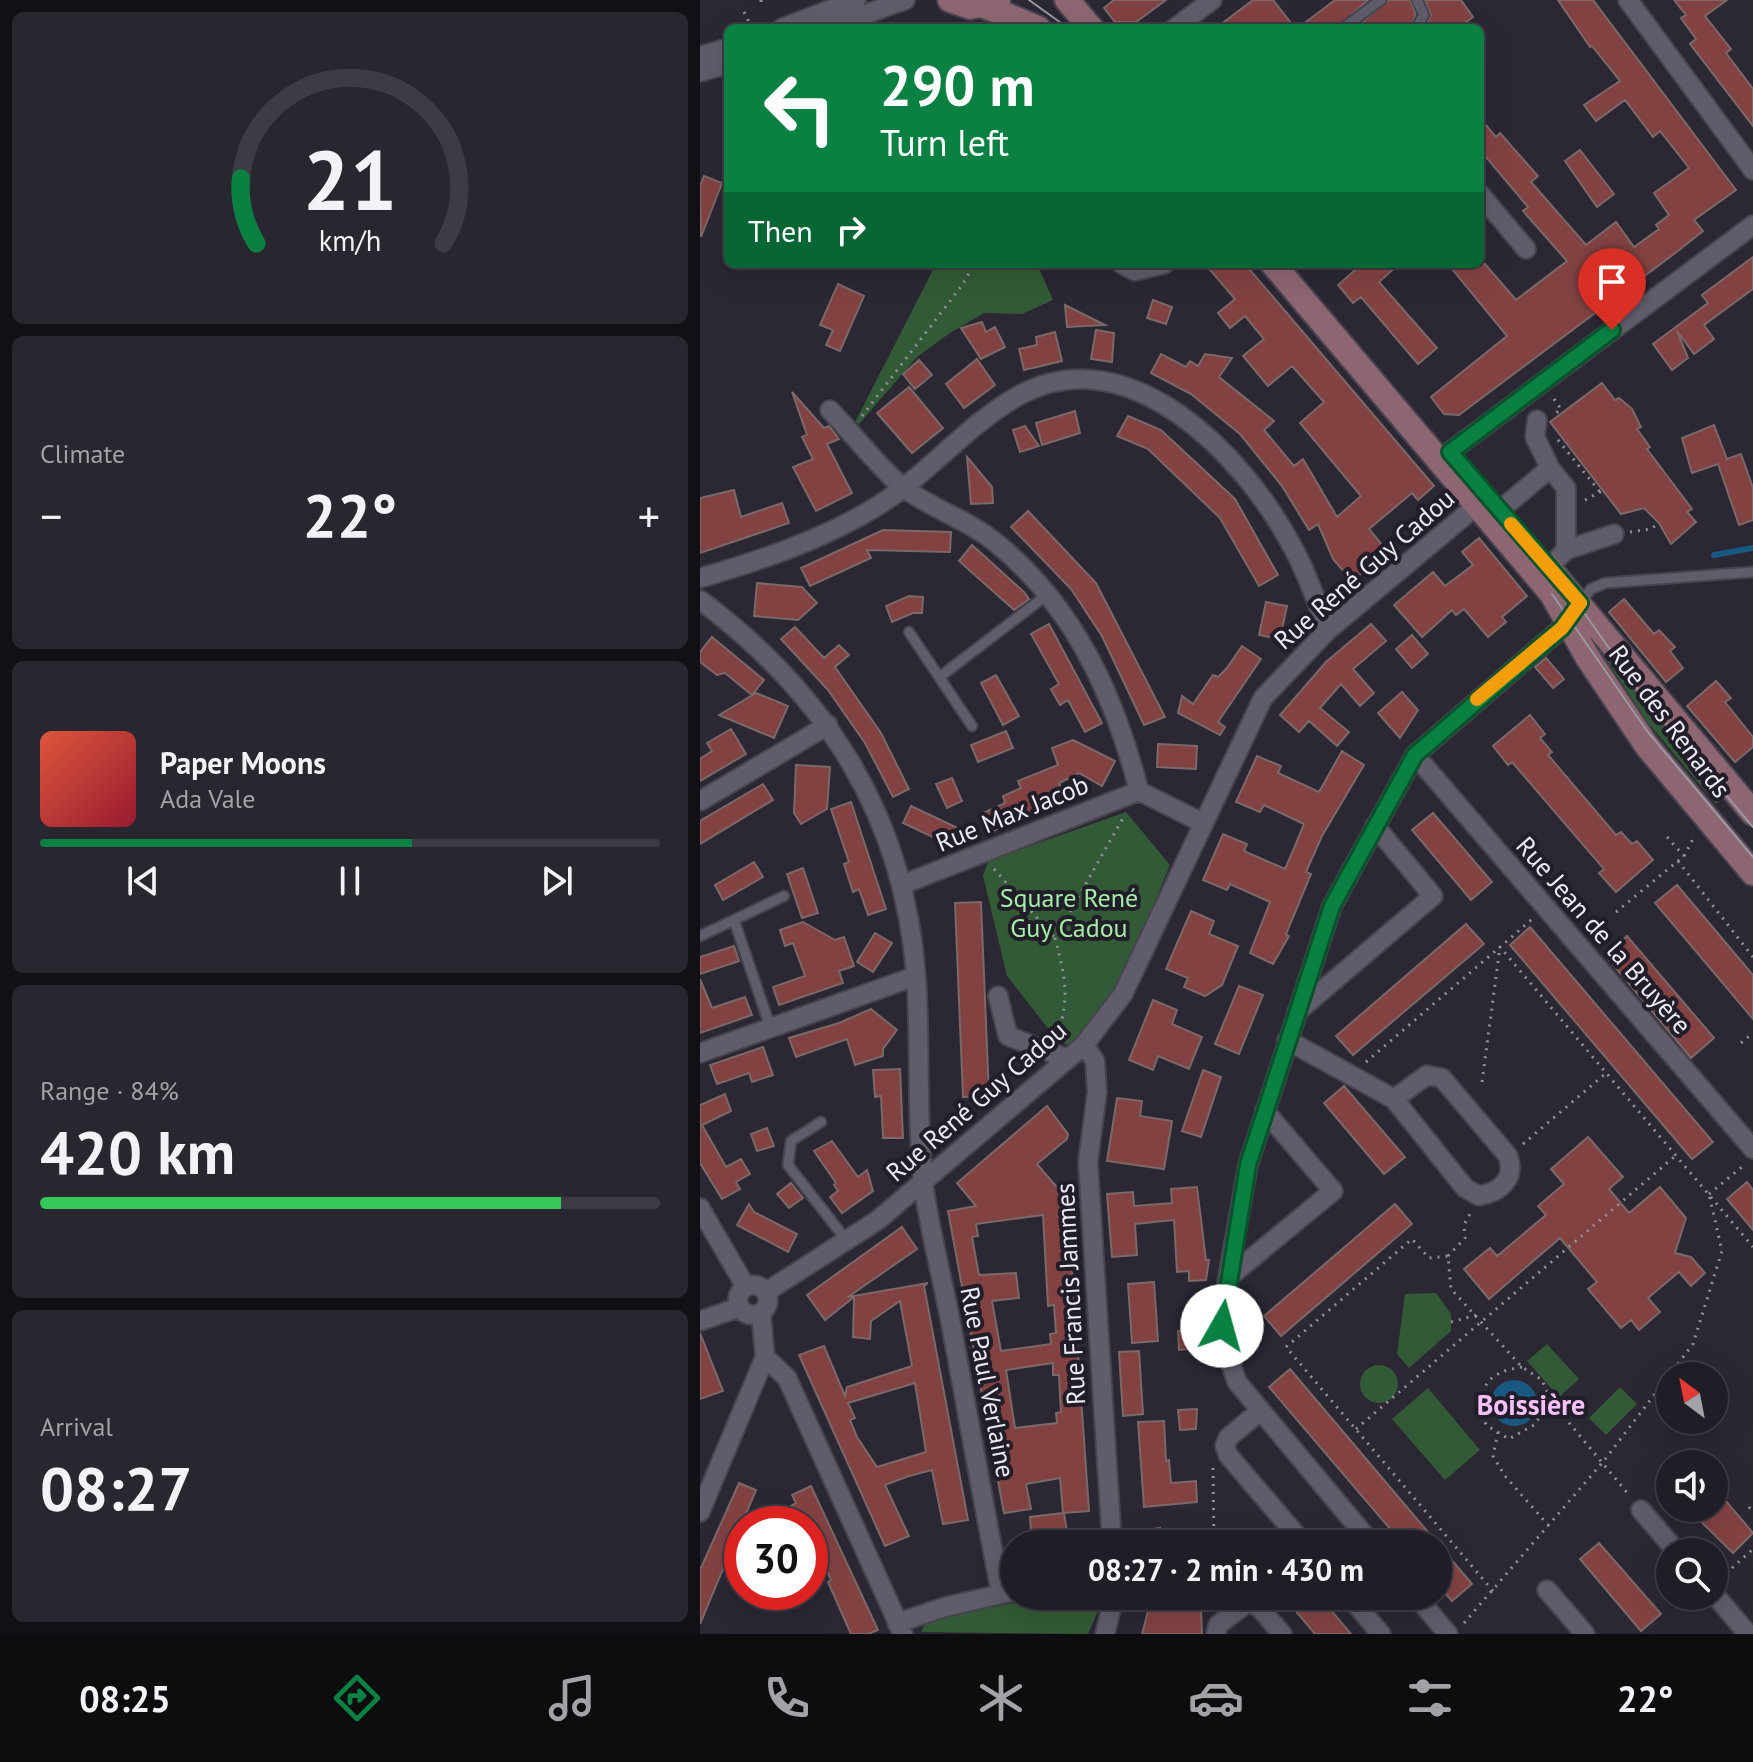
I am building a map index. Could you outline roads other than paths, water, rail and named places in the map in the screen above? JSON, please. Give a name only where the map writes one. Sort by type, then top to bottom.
[{"type":"street","points":[[793,24],[856,0]]},
{"type":"street","points":[[839,24],[905,0]]},
{"type":"street","points":[[950,0],[965,6],[992,3],[1031,24]]},
{"type":"street","points":[[1067,0],[1088,24]]},
{"type":"street","points":[[1180,24],[1212,0]]},
{"type":"street","points":[[1628,0],[1753,170]]},
{"type":"street","points":[[700,56],[724,49]]},
{"type":"street","points":[[700,72],[724,65]]},
{"type":"street","points":[[1484,199],[1526,249]]},
{"type":"street","points":[[1444,456],[1753,225]]},
{"type":"street","points":[[1127,268],[1141,271],[1151,268]]},
{"type":"street","name":"Rue des Renards","points":[[1287,268],[1554,582],[1647,746],[1753,873]]},
{"type":"street","points":[[700,578],[835,530],[903,487],[1020,395],[1083,379],[1114,384],[1183,415],[1218,444],[1259,491],[1293,547],[1328,630]]},
{"type":"street","points":[[830,410],[903,487],[958,516],[994,541],[1048,594],[1080,638],[1103,680],[1126,739],[1139,791],[1201,822]]},
{"type":"street","points":[[1545,417],[1535,437],[1550,468],[1566,488],[1566,550],[1554,582]]},
{"type":"street","name":"Rue René Guy Cadou","points":[[766,1292],[847,1241],[923,1182],[1061,1056],[1084,1045],[1123,994],[1201,822],[1263,698],[1328,630],[1488,504],[1550,468]]},
{"type":"street","points":[[1566,550],[1614,534]]},
{"type":"street","name":"Rue Paul Verlaine","points":[[700,600],[741,631],[788,676],[828,725],[865,788],[904,884],[916,976],[923,1182],[1000,1553]]},
{"type":"street","points":[[1360,1530],[1237,1382],[1228,1363],[1222,1326],[1248,1165],[1332,906],[1415,755],[1573,612]]},
{"type":"street","name":"Rue des Renards","points":[[1573,612],[1753,813]]},
{"type":"street","points":[[700,801],[828,725]]},
{"type":"street","name":"Rue Jean de la Bruyère","points":[[1415,755],[1547,908],[1750,1156]]},
{"type":"street","name":"Rue Max Jacob","points":[[904,884],[1139,791]]},
{"type":"street","points":[[1297,1012],[1433,896],[1375,826]]},
{"type":"street","points":[[700,1053],[916,976]]},
{"type":"street","points":[[998,996],[1008,1036],[1061,1056]]},
{"type":"street","points":[[1287,1040],[1394,1099],[1465,1188],[1479,1196],[1493,1193],[1509,1180],[1512,1169],[1508,1156],[1442,1078],[1427,1075],[1394,1099]]},
{"type":"street","name":"Rue Francis Jammes","points":[[1084,1045],[1095,1061],[1097,1092],[1088,1162],[1111,1530]]},
{"type":"street","points":[[1229,1277],[1333,1191],[1265,1111]]},
{"type":"street","points":[[700,1208],[746,1287]]},
{"type":"street","points":[[700,1512],[765,1357],[761,1313],[766,1306],[766,1292],[753,1285],[746,1287],[740,1292],[740,1307],[745,1313],[761,1313]]},
{"type":"street","points":[[700,1321],[740,1307]]},
{"type":"street","points":[[765,1357],[787,1378],[900,1629],[1000,1595]]},
{"type":"street","points":[[1260,1411],[1228,1438],[1225,1446],[1228,1455],[1292,1530]]},
{"type":"street","points":[[1641,1510],[1665,1538]]},
{"type":"street","points":[[1547,1590],[1585,1634]]},
{"type":"street","points":[[1216,1634],[1218,1625],[1248,1602],[1260,1608],[1282,1634]]},
{"type":"street","points":[[1105,1634],[1111,1610]]},
{"type":"street","points":[[1361,1610],[1381,1634]]},
{"type":"street","points":[[1431,1610],[1454,1631]]},
{"type":"street","points":[[1728,1610],[1748,1634]]},
{"type":"lane","points":[[1348,24],[1381,0]]},
{"type":"lane","points":[[1417,0],[1424,15],[1418,24]]},
{"type":"lane","points":[[1573,612],[1591,589],[1605,583],[1753,572]]},
{"type":"lane","points":[[941,676],[1048,594]]},
{"type":"lane","points":[[909,632],[972,726]]},
{"type":"lane","points":[[700,936],[784,896]]},
{"type":"lane","points":[[734,920],[771,1029]]},
{"type":"lane","points":[[821,1122],[791,1141],[788,1165],[847,1241]]},
{"type":"water","points":[[1514,1380],[1530,1387],[1537,1403],[1530,1419],[1514,1426],[1498,1419],[1491,1403],[1498,1387]]},
{"type":"waterway","points":[[1714,555],[1753,548]]},
{"type":"tram line","points":[[1029,0],[1062,24]]},
{"type":"tram line","points":[[1564,584],[1639,691],[1753,827]]},
{"type":"tram line","points":[[1552,594],[1647,731],[1753,857]]},
{"type":"district","name":"Boissière","points":[[1531,1404]]},
{"type":"park label","name":"Square René Guy Cadou","points":[[1069,912]]}]
